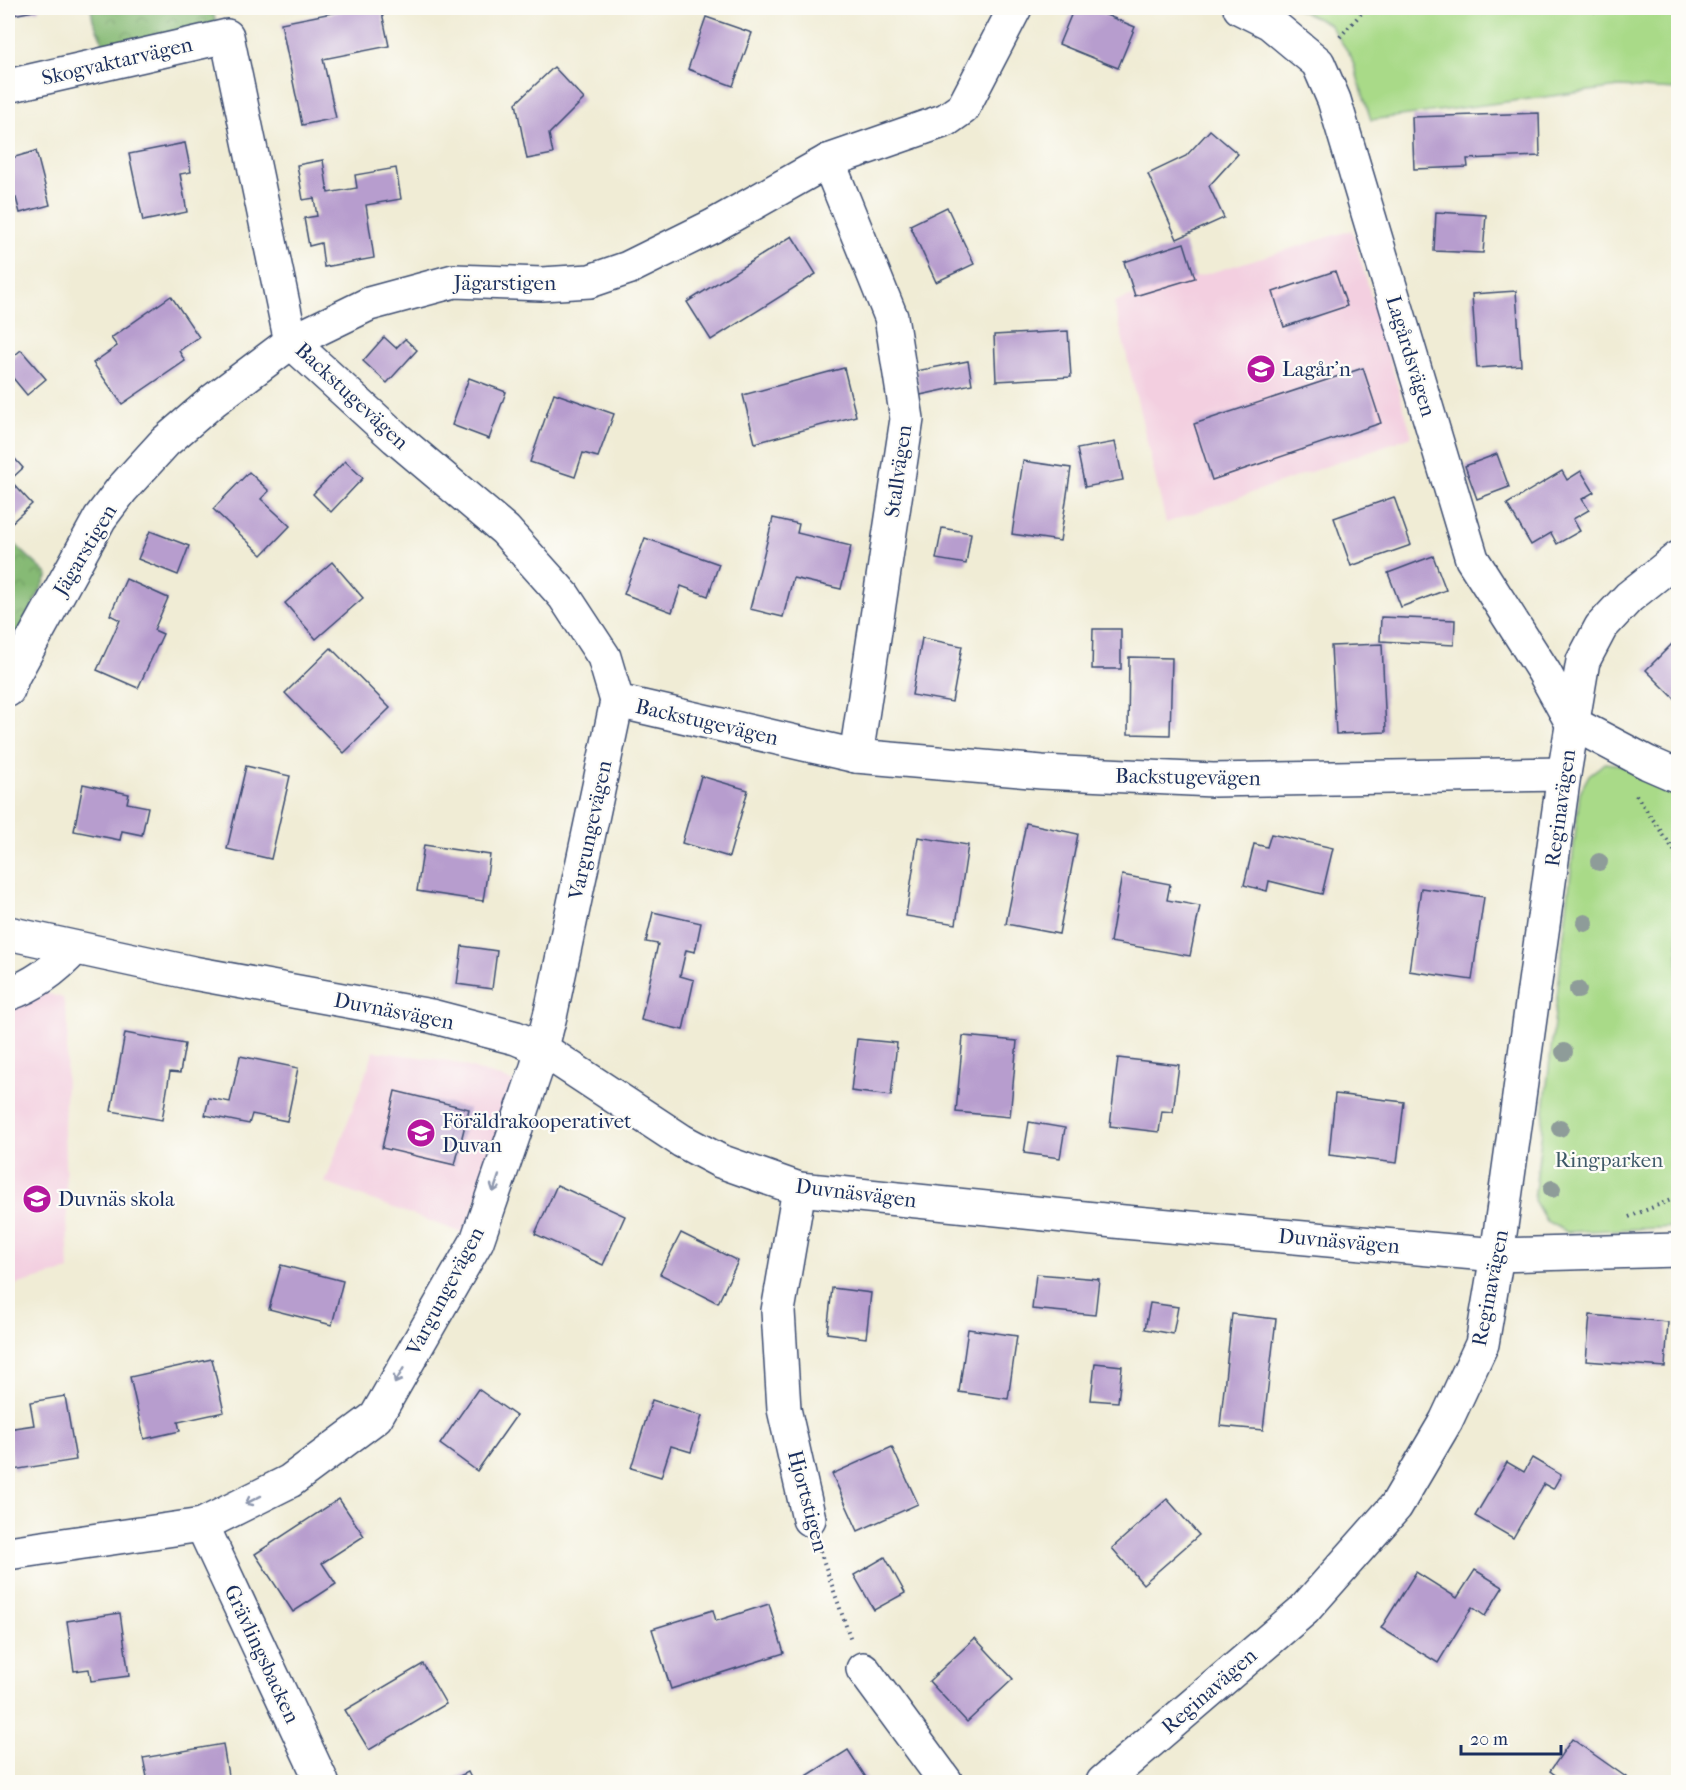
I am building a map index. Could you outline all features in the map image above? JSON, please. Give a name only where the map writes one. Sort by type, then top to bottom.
[{"type":"street","name":"Jägarstigen","points":[[8,690],[19,665],[100,518],[123,489],[165,442],[214,400],[291,342],[369,304],[454,281],[542,284],[590,281],[628,268],[713,226],[828,162],[946,120],[963,108],[1015,8]]},
{"type":"street","name":"Lagårdsvägen","points":[[1240,8],[1270,23],[1318,63],[1334,100],[1472,559],[1544,672],[1572,723]]},
{"type":"street","name":"Skogvaktarvägen","points":[[8,86],[227,36]]},
{"type":"street","name":"Backstugevägen","points":[[227,36],[291,342],[396,438],[505,530],[564,596],[604,657],[617,701],[856,756],[1042,772],[1213,780],[1564,774]]},
{"type":"street","name":"Stallvägen","points":[[828,162],[891,317],[907,419],[856,756]]},
{"type":"street","name":"Reginavägen","points":[[1103,1782],[1304,1610],[1396,1506],[1446,1421],[1482,1344],[1497,1256],[1564,774],[1583,661],[1601,627],[1629,597],[1678,558]]},
{"type":"street","name":"Vargungevägen","points":[[8,1552],[202,1525],[290,1481],[376,1417],[477,1241],[542,1049],[617,701]]},
{"type":"street","points":[[1572,723],[1678,776]]},
{"type":"street","name":"Duvnäsvägen","points":[[8,933],[193,973],[431,1016],[516,1038],[542,1049],[682,1141],[720,1161],[799,1189],[1497,1256],[1678,1250]]},
{"type":"street","points":[[8,994],[49,973],[75,948]]},
{"type":"street","name":"Hjortstigen","points":[[799,1189],[778,1311],[784,1409],[809,1519]]},
{"type":"street","name":"Grävlingsbacken","points":[[202,1525],[322,1782]]},
{"type":"street","points":[[862,1669],[946,1782]]},
{"type":"path","points":[[1318,63],[1366,8]]},
{"type":"path","points":[[1590,8],[1598,12]]},
{"type":"path","name":"Hjortstigen","points":[[809,1519],[862,1669]]},
{"type":"shaded area","name":"Lagår'n","points":[[1352,230],[1412,436],[1166,523],[1114,302]]},
{"type":"shaded area","name":"Duvnäs skola","points":[[8,982],[63,998],[68,1025],[64,1129],[69,1270],[8,1287]]},
{"type":"shaded area","name":"Föräldrakooperativet Duvan","points":[[374,1051],[450,1061],[514,1082],[465,1234],[325,1183]]},
{"type":"green space","points":[[91,8],[212,8],[217,27],[107,52],[93,20]]},
{"type":"green space","points":[[1295,8],[1678,8],[1678,90],[1619,87],[1371,120],[1351,56],[1329,24]]},
{"type":"green space","points":[[8,538],[48,575],[8,655]]},
{"type":"green space","name":"Ringparken","points":[[1605,763],[1633,766],[1678,789],[1678,1227],[1567,1232],[1546,1221],[1534,1200],[1580,792],[1589,775]]},
{"type":"building","points":[[8,8],[39,8],[39,10],[8,16]]},
{"type":"building","points":[[357,8],[381,8],[389,46],[323,59],[336,118],[302,125],[281,23]]},
{"type":"building","points":[[1074,8],[1089,8],[1135,27],[1118,68],[1059,44]]},
{"type":"building","points":[[706,17],[752,33],[733,86],[688,69]]},
{"type":"building","points":[[554,67],[584,99],[549,134],[553,154],[527,159],[516,103]]},
{"type":"building","points":[[1539,113],[1540,156],[1467,159],[1468,167],[1414,169],[1412,117]]},
{"type":"building","points":[[1210,130],[1238,154],[1209,186],[1224,218],[1177,239],[1148,174],[1186,156]]},
{"type":"building","points":[[185,143],[191,172],[180,174],[187,212],[143,221],[129,154]]},
{"type":"building","points":[[36,151],[50,205],[20,213],[16,198],[8,201],[8,159]]},
{"type":"building","points":[[323,160],[328,193],[357,188],[355,175],[396,168],[401,199],[366,205],[374,258],[324,267],[321,243],[309,246],[304,218],[317,216],[314,198],[303,200],[297,165]]},
{"type":"building","points":[[947,207],[974,264],[936,282],[910,225]]},
{"type":"building","points":[[1436,212],[1486,215],[1483,253],[1434,251]]},
{"type":"building","points":[[792,236],[816,274],[711,340],[687,302]]},
{"type":"building","points":[[1184,243],[1195,278],[1135,296],[1124,262]]},
{"type":"building","points":[[1335,271],[1347,306],[1284,327],[1273,292]]},
{"type":"building","points":[[1516,291],[1521,365],[1477,368],[1472,294]]},
{"type":"building","points":[[171,296],[199,337],[179,351],[185,361],[122,404],[93,363],[117,346],[111,338]]},
{"type":"building","points":[[1068,331],[1071,377],[996,381],[994,335]]},
{"type":"building","points":[[384,337],[396,348],[405,339],[417,350],[387,383],[363,361]]},
{"type":"building","points":[[21,350],[46,379],[27,395],[8,372],[8,361]]},
{"type":"building","points":[[968,361],[972,384],[920,395],[916,371]]},
{"type":"building","points":[[844,368],[856,416],[755,443],[743,395]]},
{"type":"building","points":[[1363,368],[1381,423],[1212,480],[1194,424]]},
{"type":"building","points":[[469,378],[506,392],[489,439],[452,425]]},
{"type":"building","points":[[554,393],[614,414],[598,457],[583,453],[575,477],[530,462]]},
{"type":"building","points":[[1115,442],[1123,480],[1085,487],[1077,449]]},
{"type":"building","points":[[8,451],[23,468],[10,480],[32,504],[9,525]]},
{"type":"building","points":[[1497,454],[1509,487],[1477,499],[1465,466]]},
{"type":"building","points":[[345,461],[363,478],[331,512],[313,494]]},
{"type":"building","points":[[1023,461],[1071,468],[1060,541],[1012,534]]},
{"type":"building","points":[[1562,471],[1567,480],[1581,471],[1594,492],[1582,499],[1589,510],[1573,519],[1580,531],[1557,544],[1551,533],[1531,545],[1507,504]]},
{"type":"building","points":[[249,472],[269,491],[261,499],[290,526],[262,555],[213,509]]},
{"type":"building","points":[[1394,497],[1411,545],[1351,566],[1334,518]]},
{"type":"building","points":[[773,518],[799,524],[797,533],[851,546],[841,589],[793,578],[783,617],[750,609]]},
{"type":"building","points":[[942,528],[971,533],[966,564],[936,559]]},
{"type":"building","points":[[150,531],[189,546],[178,575],[138,559]]},
{"type":"building","points":[[645,538],[719,564],[708,596],[681,586],[672,612],[624,594]]},
{"type":"building","points":[[1433,556],[1446,590],[1401,607],[1388,573]]},
{"type":"building","points":[[332,562],[363,598],[316,639],[285,603]]},
{"type":"building","points":[[126,579],[168,598],[154,630],[163,634],[138,688],[97,670],[120,620],[110,615]]},
{"type":"building","points":[[1381,617],[1455,620],[1454,645],[1380,641]]},
{"type":"building","points":[[1093,629],[1121,629],[1121,669],[1092,669]]},
{"type":"building","points":[[922,638],[962,646],[952,702],[912,695]]},
{"type":"building","points":[[1678,638],[1678,702],[1646,670]]},
{"type":"building","points":[[1382,644],[1386,732],[1336,734],[1331,646]]},
{"type":"building","points":[[331,648],[390,708],[344,753],[285,693]]},
{"type":"building","points":[[1129,657],[1172,658],[1170,735],[1128,734]]},
{"type":"building","points":[[246,766],[290,776],[271,859],[227,849]]},
{"type":"building","points":[[701,776],[748,790],[729,857],[682,843]]},
{"type":"building","points":[[83,784],[129,794],[127,803],[148,807],[142,835],[122,831],[120,840],[74,831]]},
{"type":"building","points":[[1026,823],[1078,834],[1059,934],[1006,924]]},
{"type":"building","points":[[1271,834],[1333,848],[1322,894],[1269,881],[1267,891],[1244,885],[1254,844],[1267,847]]},
{"type":"building","points":[[918,837],[968,845],[956,924],[906,916]]},
{"type":"building","points":[[424,845],[490,855],[483,901],[417,891]]},
{"type":"building","points":[[1122,875],[1170,884],[1167,900],[1200,906],[1190,956],[1110,942]]},
{"type":"building","points":[[1421,888],[1484,897],[1472,980],[1409,971]]},
{"type":"building","points":[[653,912],[701,923],[695,952],[686,950],[680,976],[694,980],[683,1030],[641,1020],[658,944],[646,942]]},
{"type":"building","points":[[462,946],[497,951],[492,989],[457,984]]},
{"type":"building","points":[[125,1033],[185,1044],[180,1073],[170,1072],[162,1120],[111,1111]]},
{"type":"building","points":[[963,1036],[1017,1041],[1010,1117],[956,1112]]},
{"type":"building","points":[[857,1039],[897,1043],[891,1096],[851,1091]]},
{"type":"building","points":[[240,1056],[298,1068],[287,1121],[252,1114],[249,1124],[205,1115],[209,1098],[230,1102]]},
{"type":"building","points":[[1118,1058],[1179,1065],[1173,1112],[1162,1111],[1159,1132],[1110,1126]]},
{"type":"building","points":[[395,1091],[469,1109],[455,1165],[382,1148]]},
{"type":"building","points":[[1335,1094],[1404,1102],[1397,1163],[1329,1155]]},
{"type":"building","points":[[1029,1122],[1065,1128],[1060,1158],[1024,1153]]},
{"type":"building","points":[[557,1185],[625,1216],[603,1265],[535,1234]]},
{"type":"building","points":[[681,1233],[738,1261],[718,1303],[660,1274]]},
{"type":"building","points":[[281,1265],[343,1281],[332,1325],[269,1309]]},
{"type":"building","points":[[1036,1274],[1099,1279],[1095,1315],[1032,1309]]},
{"type":"building","points":[[832,1288],[871,1293],[866,1338],[827,1333]]},
{"type":"building","points":[[1150,1303],[1178,1307],[1173,1334],[1145,1329]]},
{"type":"building","points":[[1232,1314],[1276,1319],[1263,1430],[1220,1426]]},
{"type":"building","points":[[1590,1315],[1668,1322],[1665,1367],[1586,1361]]},
{"type":"building","points":[[968,1329],[1017,1336],[1008,1399],[959,1392]]},
{"type":"building","points":[[212,1359],[224,1412],[178,1422],[180,1431],[144,1439],[130,1377]]},
{"type":"building","points":[[1095,1363],[1122,1366],[1118,1402],[1091,1400]]},
{"type":"building","points":[[478,1389],[516,1416],[477,1471],[440,1444]]},
{"type":"building","points":[[65,1396],[76,1460],[13,1470],[8,1429],[34,1425],[30,1402]]},
{"type":"building","points":[[652,1400],[702,1416],[691,1452],[671,1446],[661,1477],[631,1468]]},
{"type":"building","points":[[892,1447],[918,1504],[858,1531],[832,1474]]},
{"type":"building","points":[[1532,1458],[1561,1475],[1553,1489],[1544,1484],[1513,1538],[1475,1516],[1507,1462],[1524,1472]]},
{"type":"building","points":[[339,1499],[364,1536],[322,1563],[336,1584],[293,1612],[255,1554]]},
{"type":"building","points":[[1167,1499],[1199,1535],[1143,1584],[1112,1548]]},
{"type":"building","points":[[885,1557],[905,1593],[874,1610],[854,1575]]},
{"type":"building","points":[[1475,1570],[1503,1587],[1485,1616],[1472,1607],[1438,1663],[1381,1628],[1416,1572],[1457,1598]]},
{"type":"building","points":[[769,1604],[784,1653],[671,1689],[652,1629],[713,1610],[716,1621]]},
{"type":"building","points":[[120,1613],[129,1676],[91,1681],[89,1669],[74,1671],[67,1621]]},
{"type":"building","points":[[975,1638],[1013,1679],[967,1722],[929,1681]]},
{"type":"building","points":[[423,1664],[446,1704],[369,1750],[345,1710]]},
{"type":"building","points":[[1572,1739],[1633,1782],[1565,1782],[1550,1771]]},
{"type":"building","points":[[223,1744],[229,1782],[148,1782],[143,1758]]},
{"type":"building","points":[[848,1750],[869,1782],[797,1782]]},
{"type":"building","points":[[468,1772],[473,1782],[447,1782]]},
{"type":"place","name":"Lagår'n","points":[[1261,369]]},
{"type":"place","name":"Föräldrakooperativet Duvan","points":[[421,1133]]},
{"type":"place","name":"Duvnäs skola","points":[[37,1199]]}]
